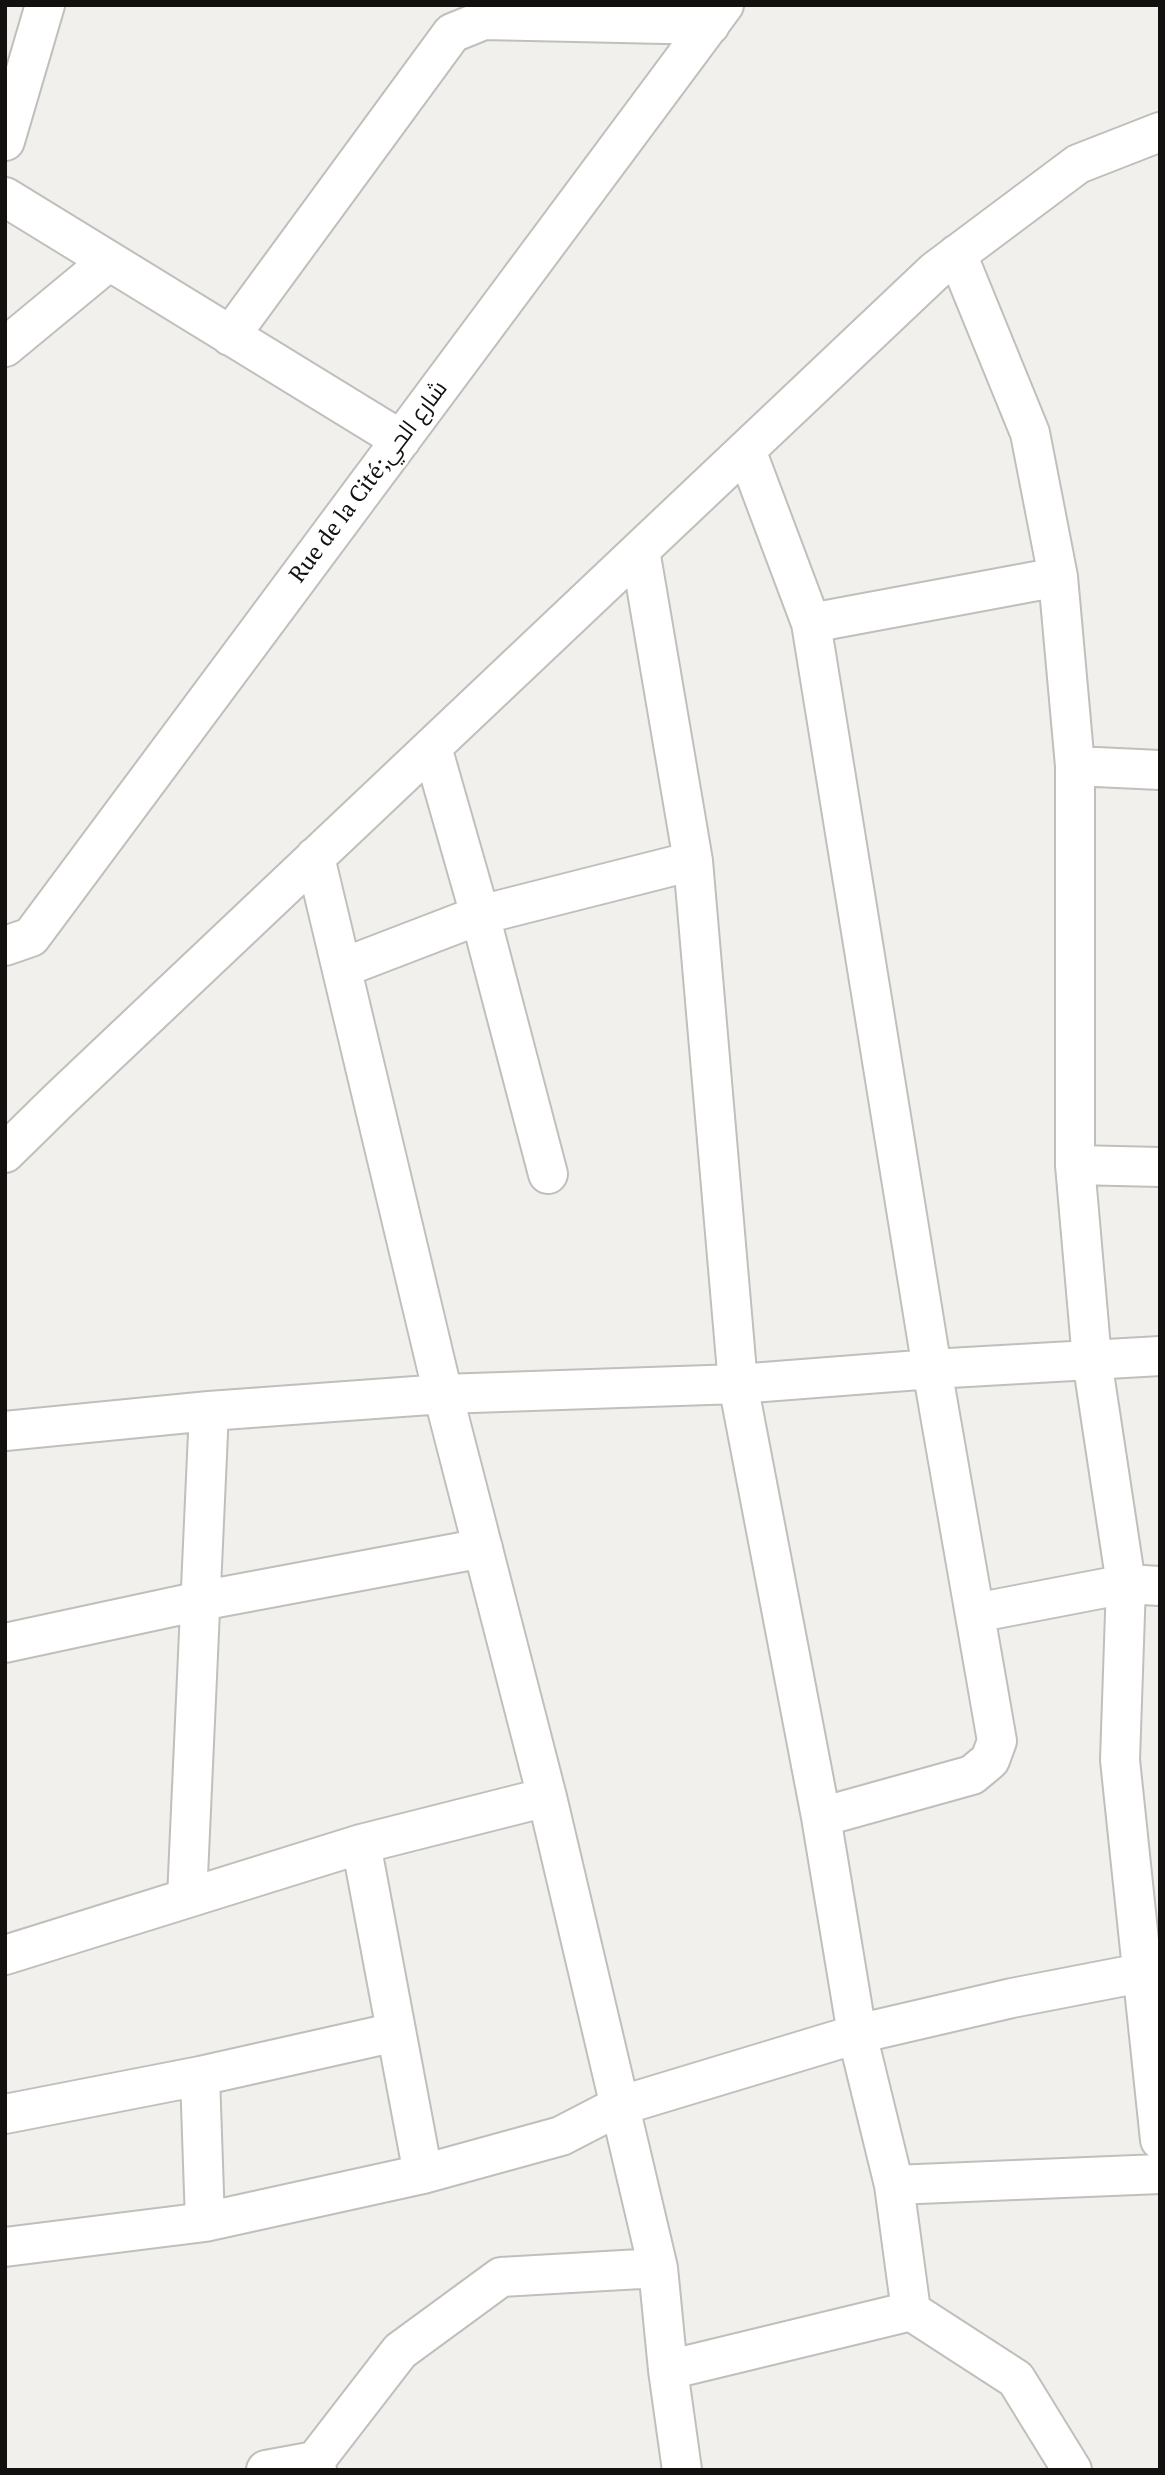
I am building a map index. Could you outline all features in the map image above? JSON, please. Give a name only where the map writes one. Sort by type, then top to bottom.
[{"type":"street","points":[[5,141],[45,5]]},
{"type":"street","points":[[230,336],[452,33],[484,20],[717,15]]},
{"type":"street","name":"Rue de la Cité;شارع الحي","points":[[5,946],[31,937],[717,15]]},
{"type":"street","points":[[5,1153],[935,271],[1078,164],[1160,132]]},
{"type":"street","points":[[5,197],[401,440]]},
{"type":"street","points":[[957,254],[1030,433],[1058,578],[1075,766],[1075,1165],[1092,1360],[1143,1585],[1120,1760],[1160,2140]]},
{"type":"street","points":[[5,347],[109,261]]},
{"type":"street","points":[[747,450],[811,623],[932,1369],[997,1741],[990,1760],[972,1775],[821,1817]]},
{"type":"street","points":[[640,550],[693,861],[738,1384],[821,1817],[857,2034],[894,2185],[911,2311]]},
{"type":"street","points":[[811,623],[1058,578]]},
{"type":"street","points":[[432,747],[480,915],[548,1174]]},
{"type":"street","points":[[1075,766],[1160,770]]},
{"type":"street","points":[[315,857],[443,1394],[547,1797],[658,2267],[668,2370],[682,2470]]},
{"type":"street","points":[[342,968],[480,915],[693,861]]},
{"type":"street","points":[[1075,1165],[1160,1167]]},
{"type":"street","points":[[5,1431],[209,1411],[443,1394],[738,1384],[932,1369],[1160,1356]]},
{"type":"street","points":[[187,1898],[209,1411]]},
{"type":"street","points":[[5,1643],[201,1601],[483,1548]]},
{"type":"street","points":[[975,1613],[1143,1585]]},
{"type":"street","points":[[5,1955],[361,1844],[547,1797]]},
{"type":"street","points":[[361,1844],[424,2174]]},
{"type":"street","points":[[5,2247],[205,2221],[424,2174],[561,2136],[619,2106],[857,2034],[1012,1998],[1141,1973]]},
{"type":"street","points":[[5,2114],[200,2076],[396,2032]]},
{"type":"street","points":[[200,2076],[205,2221]]},
{"type":"street","points":[[894,2185],[1160,2174]]},
{"type":"street","points":[[266,2470],[316,2465],[400,2351],[502,2277],[658,2267]]},
{"type":"street","points":[[668,2370],[911,2311],[1016,2379],[1072,2470]]}]
